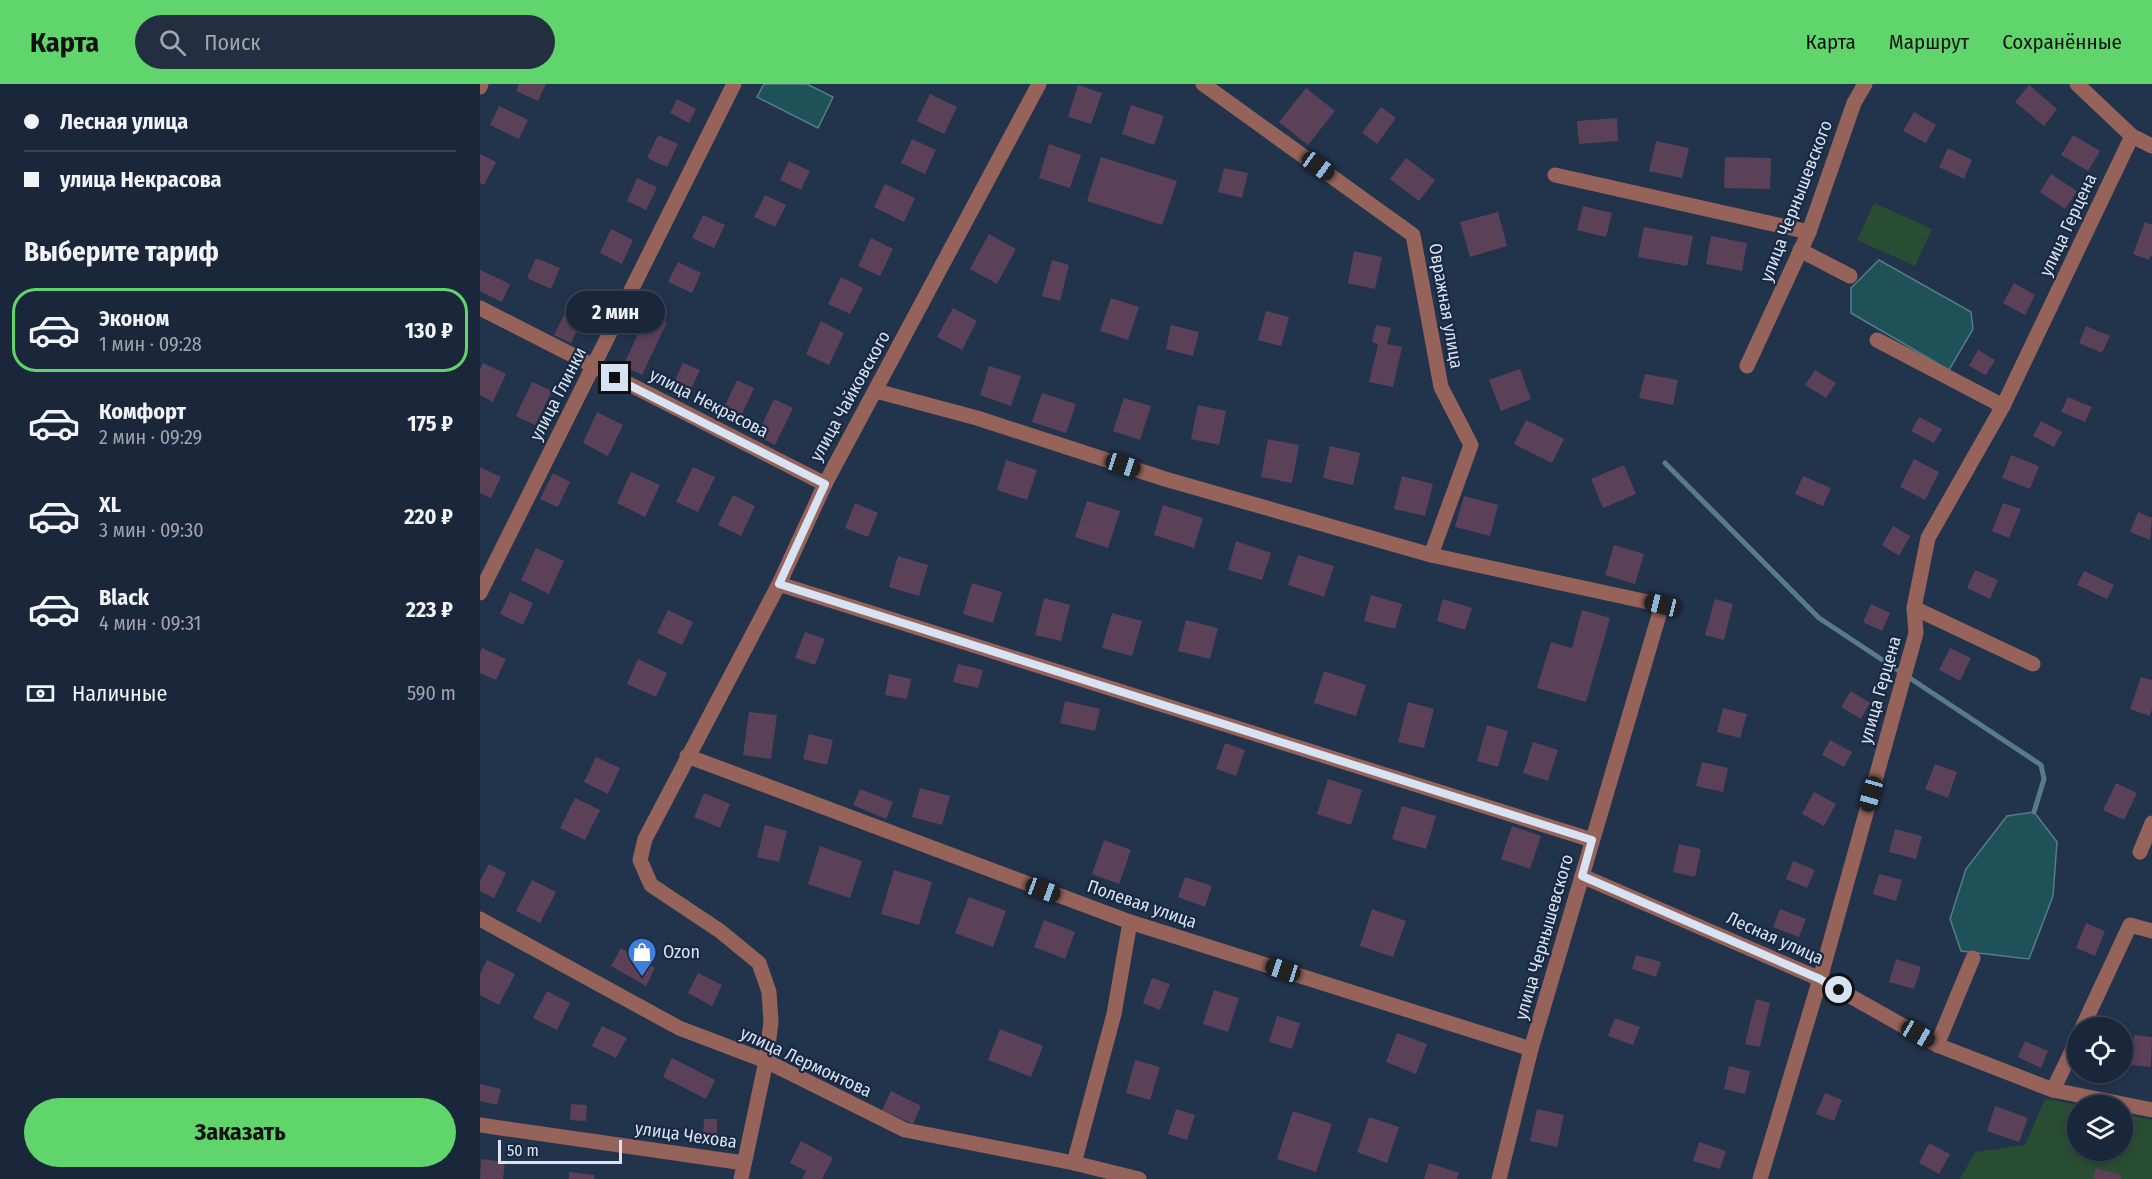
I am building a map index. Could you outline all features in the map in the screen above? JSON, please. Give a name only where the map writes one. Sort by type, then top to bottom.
[{"type":"street","name":"улица Глинки","points":[[480,593],[734,84]]},
{"type":"street","name":"улица Чайковского","points":[[769,992],[759,963],[720,931],[651,885],[640,860],[645,839],[779,584],[825,484],[1039,84]]},
{"type":"street","name":"Овражная улица","points":[[1203,84],[1413,235],[1441,387],[1471,445],[1431,555]]},
{"type":"street","name":"улица Чернышевского","points":[[1748,366],[1809,232],[1854,103],[1865,84]]},
{"type":"street","points":[[2077,84],[2132,136],[2152,146]]},
{"type":"street","name":"улица Герцена","points":[[1760,1179],[1820,979],[1916,633],[1914,608],[1928,538],[2003,406],[2132,136]]},
{"type":"street","points":[[1555,175],[1809,232]]},
{"type":"street","points":[[1800,250],[1850,276]]},
{"type":"street","name":"улица Некрасова","points":[[480,308],[825,484]]},
{"type":"street","points":[[1877,340],[2003,406]]},
{"type":"street","points":[[876,391],[977,418],[1165,479],[1431,555]]},
{"type":"street","name":"улица Чернышевского","points":[[1431,555],[1662,605],[1582,876],[1527,1047],[1499,1179]]},
{"type":"street","points":[[779,584],[1592,840]]},
{"type":"street","points":[[1914,608],[2033,664]]},
{"type":"street","name":"Полевая улица","points":[[687,756],[1130,922],[1527,1047]]},
{"type":"street","points":[[2140,852],[2152,823]]},
{"type":"street","name":"Лесная улица","points":[[1582,876],[1820,979],[1937,1045],[2053,1090],[2152,1110]]},
{"type":"street","name":"улица Лермонтова","points":[[480,919],[679,1028],[766,1061],[905,1130],[1074,1163],[1138,1179]]},
{"type":"street","points":[[1074,1163],[1114,1014],[1130,922]]},
{"type":"street","points":[[2087,1017],[2130,925],[2152,932]]},
{"type":"street","points":[[1937,1045],[1973,958]]},
{"type":"street","points":[[741,1179],[766,1061],[771,1022],[768,959]]},
{"type":"street","points":[[2053,1090],[2067,1061]]},
{"type":"street","name":"улица Чехова","points":[[480,1125],[744,1163]]},
{"type":"shaded area","points":[[764,84],[807,84],[833,97],[818,128],[757,97]]},
{"type":"shaded area","points":[[1874,203],[1932,229],[1915,266],[1857,240]]},
{"type":"shaded area","points":[[1879,260],[1971,312],[1973,329],[1949,370],[1851,313],[1851,288]]},
{"type":"shaded area","points":[[2034,812],[2057,842],[2053,896],[2029,959],[1961,951],[1950,919],[1966,869],[2007,816]]},
{"type":"shaded area","points":[[2045,1099],[2067,1103],[2067,1161],[2133,1161],[2133,1116],[2152,1120],[2152,1179],[1960,1179],[1975,1152],[2025,1145]]},
{"type":"building","points":[[519,84],[546,84],[538,101],[516,91]]},
{"type":"building","points":[[1078,85],[1102,93],[1091,124],[1068,117]]},
{"type":"building","points":[[2029,85],[2057,109],[2044,126],[2015,102]]},
{"type":"building","points":[[1306,88],[1335,111],[1308,145],[1279,122]]},
{"type":"building","points":[[930,94],[957,107],[944,134],[917,121]]},
{"type":"building","points":[[677,99],[696,109],[689,123],[670,113]]},
{"type":"building","points":[[1131,105],[1164,116],[1154,145],[1122,134]]},
{"type":"building","points":[[499,106],[528,120],[519,139],[490,125]]},
{"type":"building","points":[[1381,107],[1396,118],[1377,144],[1362,133]]},
{"type":"building","points":[[1914,112],[1936,125],[1926,143],[1903,131]]},
{"type":"building","points":[[1617,118],[1618,141],[1579,144],[1577,121]]},
{"type":"building","points":[[658,135],[678,144],[667,167],[647,158]]},
{"type":"building","points":[[2073,135],[2100,151],[2088,171],[2061,155]]},
{"type":"building","points":[[912,139],[936,150],[925,174],[901,163]]},
{"type":"building","points":[[1656,141],[1689,148],[1682,178],[1649,171]]},
{"type":"building","points":[[1049,144],[1081,155],[1070,188],[1039,178]]},
{"type":"building","points":[[1948,148],[1972,160],[1964,179],[1939,167]]},
{"type":"building","points":[[480,154],[496,162],[484,185],[480,183]]},
{"type":"building","points":[[1101,157],[1177,181],[1162,225],[1087,201]]},
{"type":"building","points":[[1725,157],[1771,158],[1770,189],[1724,188]]},
{"type":"building","points":[[1406,158],[1435,180],[1419,201],[1390,179]]},
{"type":"building","points":[[789,161],[810,171],[801,190],[780,180]]},
{"type":"building","points":[[1224,168],[1248,173],[1242,198],[1218,192]]},
{"type":"building","points":[[2051,174],[2077,191],[2065,209],[2040,192]]},
{"type":"building","points":[[637,178],[657,187],[646,210],[627,201]]},
{"type":"building","points":[[885,184],[915,198],[904,222],[874,207]]},
{"type":"building","points":[[765,195],[786,205],[775,227],[754,217]]},
{"type":"building","points":[[1583,206],[1612,213],[1606,237],[1577,230]]},
{"type":"building","points":[[1498,212],[1507,246],[1470,257],[1460,222]]},
{"type":"building","points":[[703,215],[725,225],[714,248],[692,238]]},
{"type":"building","points":[[2145,222],[2152,225],[2152,254],[2149,260],[2133,254]]},
{"type":"building","points":[[1644,227],[1693,236],[1687,266],[1638,257]]},
{"type":"building","points":[[611,229],[633,240],[622,264],[600,253]]},
{"type":"building","points":[[989,234],[1016,249],[997,284],[970,269]]},
{"type":"building","points":[[1711,236],[1747,243],[1742,271],[1706,264]]},
{"type":"building","points":[[871,238],[893,249],[880,276],[858,266]]},
{"type":"building","points":[[1354,251],[1382,257],[1375,289],[1348,283]]},
{"type":"building","points":[[536,258],[560,268],[551,289],[527,278]]},
{"type":"building","points":[[1052,260],[1069,265],[1060,301],[1042,296]]},
{"type":"building","points":[[678,262],[701,273],[692,293],[668,282]]},
{"type":"building","points":[[480,270],[510,284],[502,302],[480,291]]},
{"type":"building","points":[[841,277],[863,288],[850,314],[828,304]]},
{"type":"building","points":[[2014,283],[2035,295],[2025,315],[2003,303]]},
{"type":"building","points":[[1111,298],[1139,307],[1128,340],[1100,331]]},
{"type":"building","points":[[570,303],[586,311],[571,343],[554,335]]},
{"type":"building","points":[[953,308],[977,321],[962,350],[937,337]]},
{"type":"building","points":[[1266,311],[1289,317],[1281,346],[1258,340]]},
{"type":"building","points":[[648,313],[667,322],[642,375],[623,366]]},
{"type":"building","points":[[821,321],[844,333],[829,365],[806,354]]},
{"type":"building","points":[[1171,325],[1199,332],[1193,356],[1166,349]]},
{"type":"building","points":[[1376,325],[1391,328],[1387,344],[1402,347],[1393,387],[1369,382],[1378,345],[1372,341]]},
{"type":"building","points":[[2086,326],[2110,336],[2102,353],[2079,343]]},
{"type":"building","points":[[1978,350],[1995,360],[1986,375],[1969,366]]},
{"type":"building","points":[[483,363],[506,374],[493,402],[480,395],[480,370]]},
{"type":"building","points":[[683,363],[700,370],[687,397],[671,389]]},
{"type":"building","points":[[989,366],[1021,376],[1011,406],[980,395]]},
{"type":"building","points":[[1520,369],[1531,399],[1501,411],[1489,380]]},
{"type":"building","points":[[1815,370],[1836,383],[1826,398],[1805,385]]},
{"type":"building","points":[[1645,374],[1678,380],[1673,405],[1639,398]]},
{"type":"building","points":[[737,380],[754,388],[742,414],[725,406]]},
{"type":"building","points":[[532,382],[552,391],[535,425],[516,416]]},
{"type":"building","points":[[1042,393],[1076,404],[1066,433],[1032,422]]},
{"type":"building","points":[[2068,397],[2092,407],[2085,422],[2061,412]]},
{"type":"building","points":[[1124,398],[1151,406],[1140,440],[1113,431]]},
{"type":"building","points":[[774,399],[793,408],[775,445],[757,436]]},
{"type":"building","points":[[1198,405],[1226,411],[1219,445],[1191,439]]},
{"type":"building","points":[[597,412],[623,425],[608,456],[583,443]]},
{"type":"building","points":[[1919,417],[1942,429],[1934,443],[1911,431]]},
{"type":"building","points":[[1526,420],[1564,439],[1552,463],[1514,444]]},
{"type":"building","points":[[2041,421],[2062,432],[2054,447],[2033,436]]},
{"type":"building","points":[[1268,439],[1299,445],[1292,483],[1261,477]]},
{"type":"building","points":[[1330,446],[1360,453],[1353,485],[1323,478]]},
{"type":"building","points":[[2011,455],[2039,466],[2030,489],[2002,478]]},
{"type":"building","points":[[1914,459],[1939,472],[1925,500],[1900,487]]},
{"type":"building","points":[[1006,460],[1037,470],[1027,500],[997,490]]},
{"type":"building","points":[[1624,465],[1636,494],[1603,508],[1591,479]]},
{"type":"building","points":[[480,467],[501,477],[491,498],[480,493]]},
{"type":"building","points":[[693,467],[715,477],[698,512],[676,502]]},
{"type":"building","points":[[631,472],[660,485],[645,517],[617,503]]},
{"type":"building","points":[[553,473],[570,482],[558,507],[540,499]]},
{"type":"building","points":[[1402,476],[1433,484],[1425,516],[1394,509]]},
{"type":"building","points":[[1803,476],[1831,488],[1823,506],[1795,494]]},
{"type":"building","points":[[733,495],[755,506],[741,536],[718,525]]},
{"type":"building","points":[[1464,496],[1498,505],[1490,536],[1455,527]]},
{"type":"building","points":[[1087,501],[1120,511],[1108,548],[1075,537]]},
{"type":"building","points":[[855,503],[878,513],[868,537],[845,528]]},
{"type":"building","points":[[2003,503],[2021,509],[2009,538],[1992,531]]},
{"type":"building","points":[[1163,505],[1203,518],[1194,548],[1154,535]]},
{"type":"building","points":[[2138,512],[2152,518],[2150,540],[2130,532]]},
{"type":"building","points":[[1893,526],[1910,536],[1899,556],[1882,545]]},
{"type":"building","points":[[1236,541],[1271,553],[1262,580],[1228,570]]},
{"type":"building","points":[[1614,545],[1644,554],[1635,584],[1605,575]]},
{"type":"building","points":[[536,548],[564,561],[549,594],[521,580]]},
{"type":"building","points":[[1298,555],[1334,566],[1324,597],[1288,585]]},
{"type":"building","points":[[898,556],[928,565],[919,596],[889,587]]},
{"type":"building","points":[[1975,570],[1998,580],[1990,599],[1967,588]]},
{"type":"building","points":[[2084,571],[2114,585],[2107,599],[2077,585]]},
{"type":"building","points":[[972,583],[1002,592],[993,623],[963,614]]},
{"type":"building","points":[[510,592],[533,603],[523,625],[500,614]]},
{"type":"building","points":[[1371,595],[1402,604],[1395,629],[1364,621]]},
{"type":"building","points":[[1044,598],[1070,605],[1061,641],[1035,635]]},
{"type":"building","points":[[1443,599],[1472,608],[1465,630],[1437,621]]},
{"type":"building","points":[[1715,599],[1733,604],[1724,640],[1705,635]]},
{"type":"building","points":[[1871,604],[1890,613],[1882,631],[1863,622]]},
{"type":"building","points":[[668,610],[693,622],[682,645],[657,633]]},
{"type":"building","points":[[1582,610],[1610,618],[1586,702],[1537,688],[1551,642],[1572,648]]},
{"type":"building","points":[[1112,613],[1142,621],[1132,656],[1102,648]]},
{"type":"building","points":[[1186,620],[1218,628],[1210,659],[1178,651]]},
{"type":"building","points":[[805,632],[825,639],[815,665],[795,658]]},
{"type":"building","points":[[482,648],[506,659],[496,680],[480,673]]},
{"type":"building","points":[[1950,648],[1971,658],[1960,681],[1939,670]]},
{"type":"building","points":[[638,659],[667,673],[656,697],[627,684]]},
{"type":"building","points":[[958,664],[983,670],[978,688],[953,682]]},
{"type":"building","points":[[1324,671],[1366,685],[1356,716],[1314,703]]},
{"type":"building","points":[[889,674],[911,679],[907,699],[885,695]]},
{"type":"building","points":[[2141,677],[2152,680],[2150,716],[2130,709]]},
{"type":"building","points":[[1851,691],[1870,703],[1861,719],[1841,707]]},
{"type":"building","points":[[1065,701],[1100,709],[1095,731],[1060,723]]},
{"type":"building","points":[[1408,702],[1434,709],[1424,748],[1398,742]]},
{"type":"building","points":[[1723,708],[1747,714],[1740,738],[1717,732]]},
{"type":"building","points":[[749,712],[777,715],[771,759],[743,755]]},
{"type":"building","points":[[1487,725],[1508,731],[1498,767],[1477,761]]},
{"type":"building","points":[[809,734],[833,740],[827,765],[803,759]]},
{"type":"building","points":[[1830,740],[1852,752],[1844,767],[1822,755]]},
{"type":"building","points":[[1533,742],[1558,750],[1548,781],[1523,773]]},
{"type":"building","points":[[1225,743],[1245,750],[1236,776],[1216,769]]},
{"type":"building","points":[[596,757],[620,768],[608,794],[584,782]]},
{"type":"building","points":[[1702,762],[1728,768],[1723,792],[1696,786]]},
{"type":"building","points":[[1935,764],[1957,772],[1948,798],[1925,789]]},
{"type":"building","points":[[1328,779],[1362,790],[1351,825],[1317,814]]},
{"type":"building","points":[[2116,783],[2137,793],[2124,820],[2103,810]]},
{"type":"building","points":[[920,788],[950,796],[942,825],[912,817]]},
{"type":"building","points":[[860,789],[893,802],[886,819],[853,805]]},
{"type":"building","points":[[1814,792],[1836,804],[1824,826],[1802,814]]},
{"type":"building","points":[[704,793],[730,804],[720,828],[694,817]]},
{"type":"building","points":[[575,798],[600,810],[585,840],[560,828]]},
{"type":"building","points":[[1402,806],[1436,816],[1426,849],[1392,839]]},
{"type":"building","points":[[765,825],[787,831],[779,862],[757,857]]},
{"type":"building","points":[[1512,826],[1541,836],[1530,869],[1501,859]]},
{"type":"building","points":[[1895,829],[1922,836],[1916,859],[1889,852]]},
{"type":"building","points":[[1104,840],[1131,850],[1119,884],[1092,874]]},
{"type":"building","points":[[1679,844],[1701,849],[1695,877],[1673,872]]},
{"type":"building","points":[[820,846],[862,861],[850,898],[808,884]]},
{"type":"building","points":[[1793,861],[1815,870],[1807,888],[1786,879]]},
{"type":"building","points":[[489,864],[506,873],[494,898],[480,891],[480,881]]},
{"type":"building","points":[[894,870],[932,882],[919,925],[881,914]]},
{"type":"building","points":[[1879,874],[1902,880],[1896,901],[1873,894]]},
{"type":"building","points":[[1185,877],[1212,886],[1205,907],[1178,897]]},
{"type":"building","points":[[532,880],[556,892],[540,923],[516,911]]},
{"type":"building","points":[[969,897],[1006,911],[993,947],[955,933]]},
{"type":"building","points":[[1372,909],[1406,921],[1393,957],[1360,946]]},
{"type":"building","points":[[1780,909],[1806,919],[1799,937],[1773,927]]},
{"type":"building","points":[[1044,920],[1075,932],[1065,959],[1034,947]]},
{"type":"building","points":[[2086,923],[2105,931],[2095,956],[2076,948]]},
{"type":"building","points":[[621,948],[655,968],[646,986],[611,966]]},
{"type":"building","points":[[1636,955],[1661,962],[1656,977],[1632,969]]},
{"type":"building","points":[[1896,959],[1921,967],[1914,989],[1889,982]]},
{"type":"building","points":[[487,960],[515,974],[499,1005],[480,995],[480,974]]},
{"type":"building","points":[[698,973],[722,985],[712,1006],[688,993]]},
{"type":"building","points":[[1152,978],[1170,984],[1160,1010],[1143,1003]]},
{"type":"building","points":[[1214,990],[1239,998],[1228,1032],[1203,1024]]},
{"type":"building","points":[[547,991],[570,1003],[557,1030],[533,1018]]},
{"type":"building","points":[[1756,999],[1770,1003],[1760,1047],[1745,1044]]},
{"type":"building","points":[[1277,1016],[1300,1023],[1292,1049],[1269,1042]]},
{"type":"building","points":[[1615,1018],[1640,1027],[1633,1045],[1608,1036]]},
{"type":"building","points":[[602,1026],[627,1038],[616,1058],[592,1046]]},
{"type":"building","points":[[1000,1029],[1043,1046],[1031,1077],[988,1060]]},
{"type":"building","points":[[1397,1033],[1427,1044],[1416,1074],[1386,1062]]},
{"type":"building","points":[[2134,1035],[2152,1037],[2151,1067],[2133,1065]]},
{"type":"building","points":[[2025,1041],[2048,1051],[2041,1068],[2018,1057]]},
{"type":"building","points":[[672,1058],[715,1080],[706,1099],[663,1077]]},
{"type":"building","points":[[1135,1060],[1160,1067],[1150,1100],[1126,1093]]},
{"type":"building","points":[[1729,1066],[1750,1071],[1745,1094],[1724,1089]]},
{"type":"building","points":[[480,1084],[501,1089],[497,1105],[480,1101]]},
{"type":"building","points":[[891,1091],[921,1106],[913,1124],[882,1110]]},
{"type":"building","points":[[1825,1093],[1842,1100],[1834,1121],[1816,1114]]},
{"type":"building","points":[[571,1104],[587,1105],[586,1121],[570,1120]]},
{"type":"building","points":[[1995,1106],[2028,1118],[2019,1142],[1987,1131]]},
{"type":"building","points":[[1176,1109],[1195,1115],[1187,1140],[1168,1134]]},
{"type":"building","points":[[1537,1109],[1564,1115],[1557,1147],[1530,1141]]},
{"type":"building","points":[[1293,1111],[1332,1124],[1316,1172],[1277,1159]]},
{"type":"building","points":[[1369,1117],[1399,1127],[1387,1163],[1357,1152]]},
{"type":"building","points":[[704,1119],[717,1119],[717,1138],[703,1137]]},
{"type":"building","points":[[801,1141],[833,1158],[822,1179],[802,1179],[806,1171],[790,1163]]},
{"type":"building","points":[[1699,1142],[1726,1151],[1720,1169],[1693,1161]]},
{"type":"building","points":[[1929,1143],[1950,1154],[1939,1174],[1919,1163]]},
{"type":"building","points":[[481,1159],[505,1162],[503,1179],[480,1179]]},
{"type":"building","points":[[1429,1163],[1459,1173],[1457,1179],[1424,1179]]},
{"type":"building","points":[[2096,1168],[2122,1175],[2121,1179],[2093,1179]]},
{"type":"building","points":[[569,1172],[595,1175],[594,1179],[569,1179]]},
{"type":"waterway","points":[[1665,463],[1819,618],[2041,765],[2044,779],[2034,812]]},
{"type":"place","name":"Ozon","points":[[642,978]]},
{"type":"route","points":[[615,378],[825,484],[779,584],[1592,840],[1582,876],[1820,979],[1839,990]]}]
